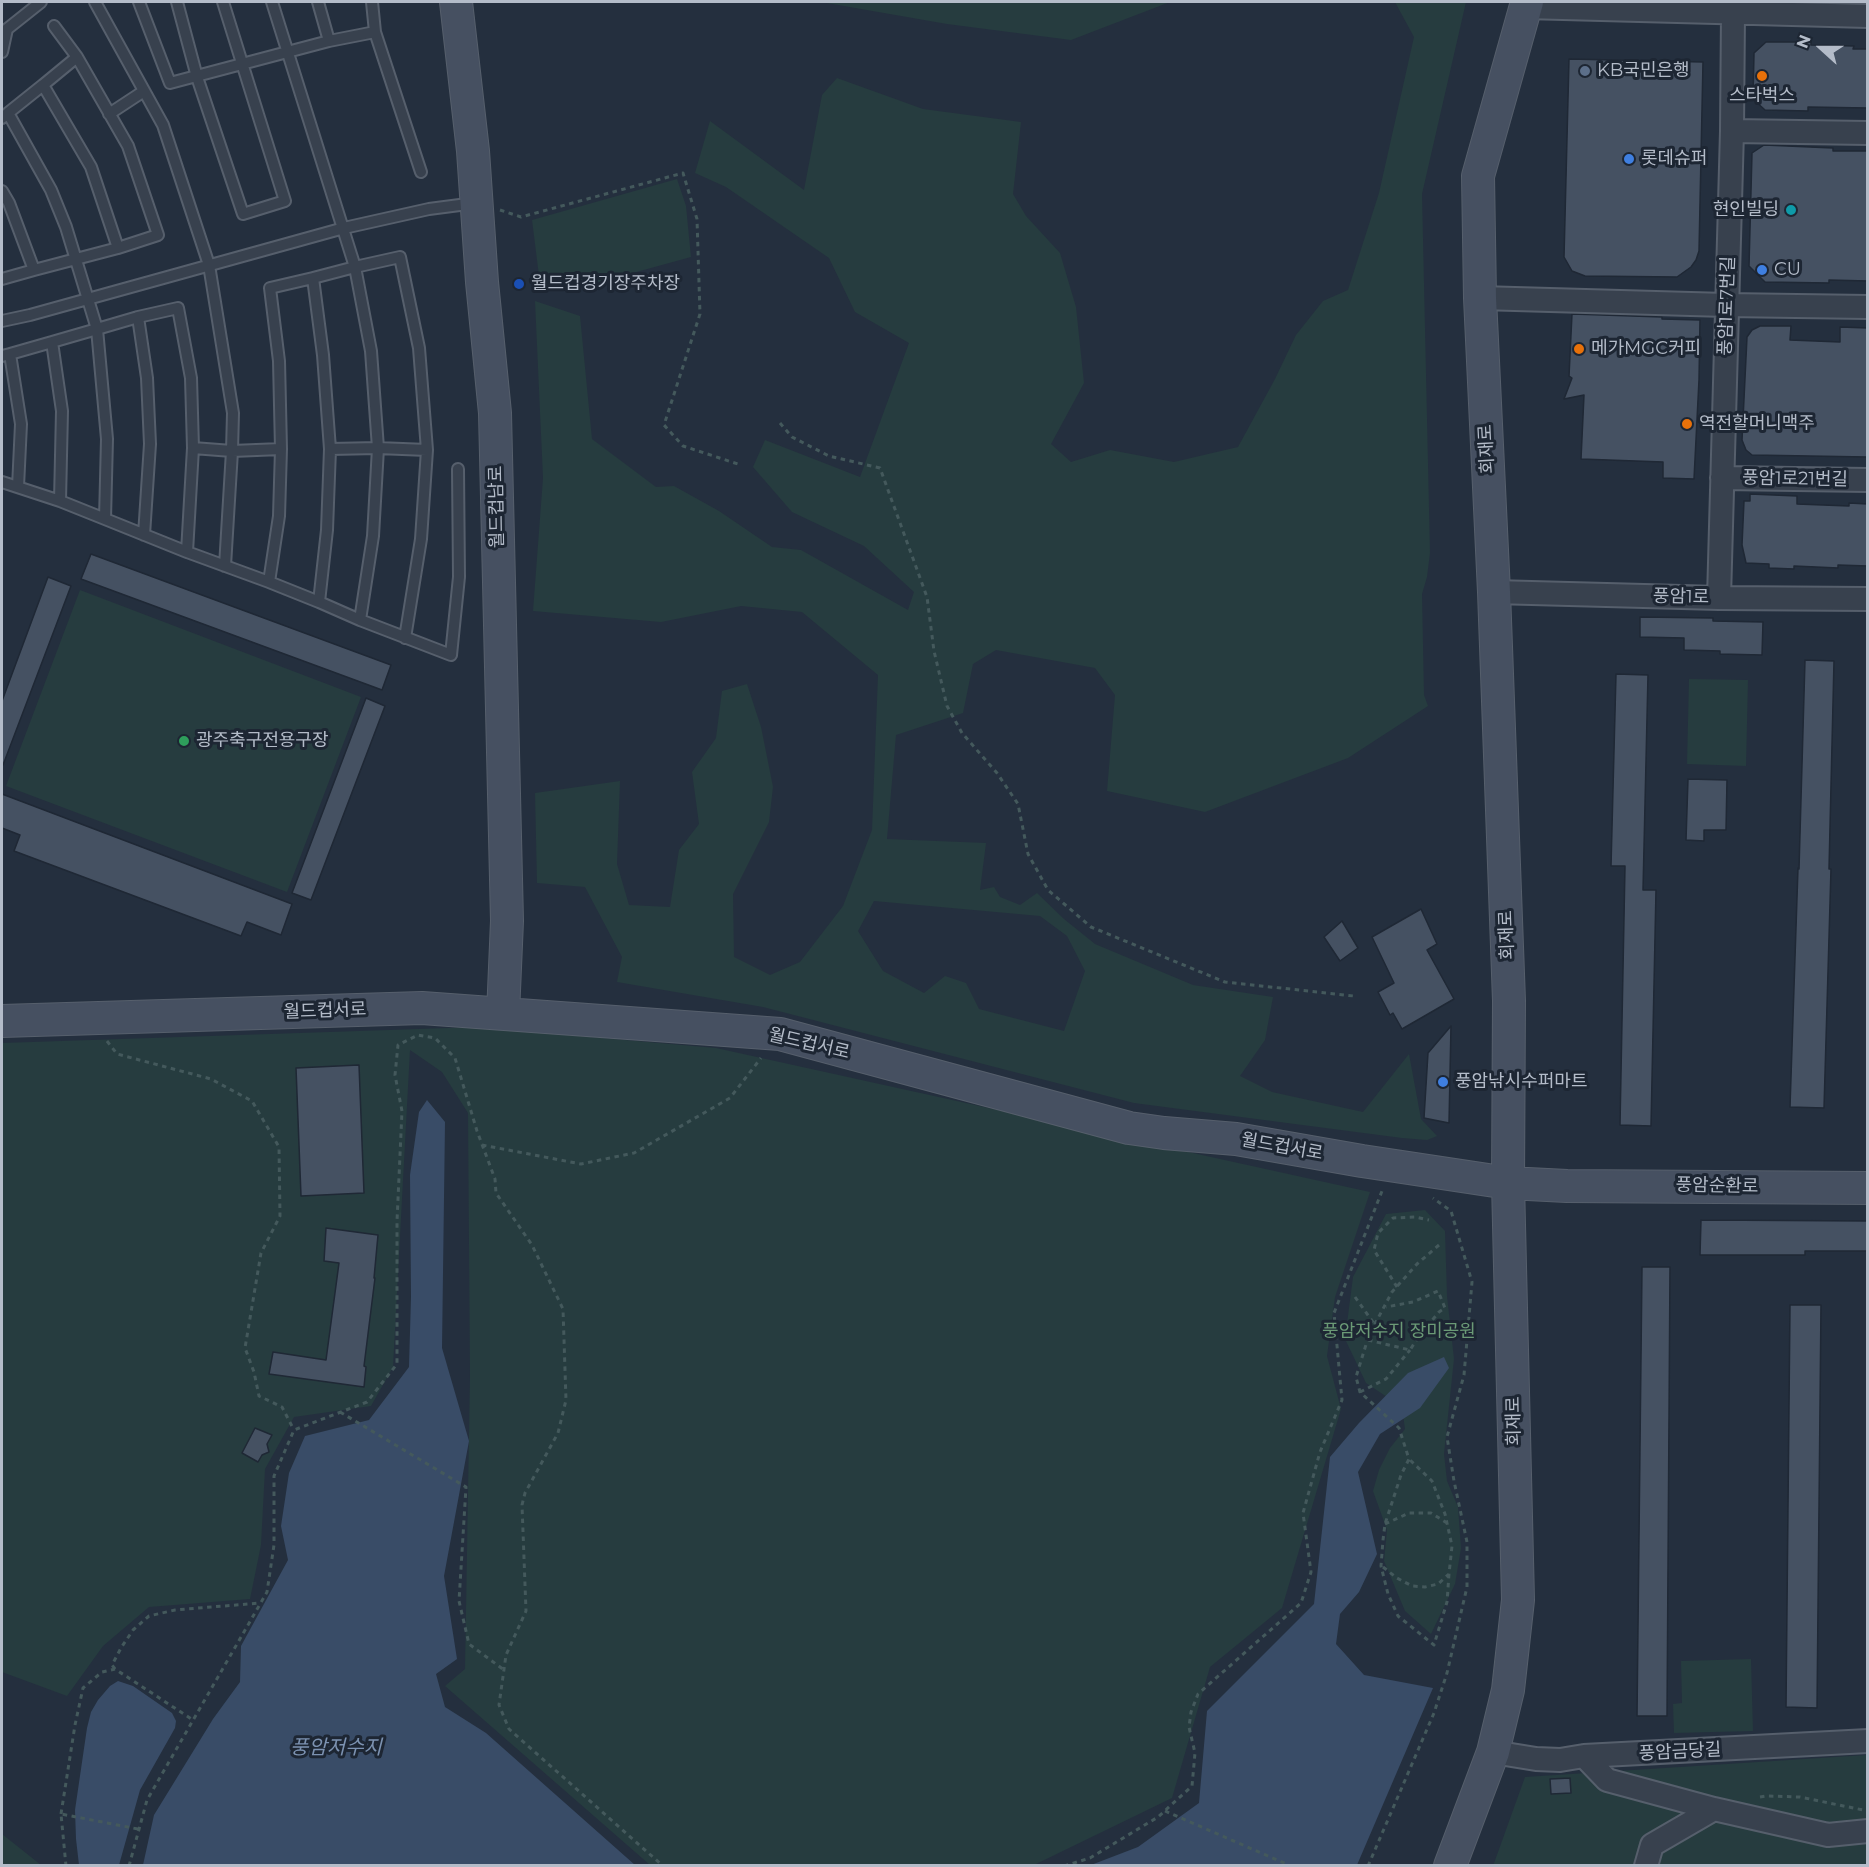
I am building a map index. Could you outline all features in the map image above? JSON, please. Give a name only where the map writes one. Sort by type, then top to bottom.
[{"type":"street","name":"월드컵남로","points":[[456,2],[473,151],[482,282],[495,413],[507,921],[503,1014]]},
{"type":"street","points":[[1526,4],[1733,14],[1868,16]]},
{"type":"street","name":"회재로","points":[[1450,1866],[1492,1752],[1508,1690],[1518,1600],[1508,1183],[1509,1001],[1494,592],[1480,298],[1478,176],[1526,4]]},
{"type":"street","name":"풍암1로7번길","points":[[1719,598],[1732,131],[1733,14]]},
{"type":"street","points":[[1732,131],[1868,134]]},
{"type":"street","points":[[1480,298],[1868,307]]},
{"type":"street","name":"풍암1로21번길","points":[[1722,478],[1868,480]]},
{"type":"street","name":"풍암1로","points":[[1494,592],[1868,599]]},
{"type":"street","name":"월드컵서로","points":[[2,1021],[422,1008],[780,1034],[1129,1128],[1236,1139],[1508,1183],[1567,1186]]},
{"type":"street","name":"풍암순환로","points":[[1567,1186],[1868,1188]]},
{"type":"street","name":"풍암금당길","points":[[1492,1752],[1536,1759],[1560,1760],[1584,1756],[1868,1741]]},
{"type":"street","points":[[1584,1756],[1607,1780],[1714,1809],[1828,1835],[1868,1831]]},
{"type":"street","points":[[1646,1866],[1652,1845],[1714,1809]]},
{"type":"lane","points":[[2,52],[4,31],[41,2]]},
{"type":"lane","points":[[95,2],[163,125],[209,265],[233,413],[225,566]]},
{"type":"lane","points":[[139,2],[170,83],[329,41],[375,32]]},
{"type":"lane","points":[[177,2],[197,76],[243,214],[285,201],[223,2]]},
{"type":"lane","points":[[272,2],[344,228],[355,267],[371,351],[378,448],[373,536],[360,620]]},
{"type":"lane","points":[[318,2],[329,41]]},
{"type":"lane","points":[[372,2],[375,32],[421,172]]},
{"type":"lane","points":[[2,279],[158,235],[128,146],[77,57],[54,26]]},
{"type":"lane","points":[[77,57],[5,115],[51,190],[66,227],[97,329],[107,439],[105,519]]},
{"type":"lane","points":[[43,85],[91,167],[118,248]]},
{"type":"lane","points":[[109,114],[144,91]]},
{"type":"lane","points":[[2,191],[9,203],[34,270]]},
{"type":"lane","points":[[2,321],[344,228],[429,208],[477,203]]},
{"type":"lane","points":[[269,582],[279,516],[282,449],[279,361],[270,288],[400,257],[418,348],[427,450],[421,539],[405,638]]},
{"type":"lane","points":[[313,278],[323,355],[330,449],[327,530],[319,602]]},
{"type":"lane","points":[[18,487],[21,424],[6,355],[138,316],[178,308],[191,378],[193,448],[187,552]]},
{"type":"lane","points":[[138,316],[147,378],[150,444],[144,535]]},
{"type":"lane","points":[[52,342],[62,411],[60,501]]},
{"type":"lane","points":[[193,448],[282,449]]},
{"type":"lane","points":[[330,449],[427,450]]},
{"type":"lane","points":[[2,482],[60,501],[451,655],[459,577],[458,469]]},
{"type":"path","points":[[477,203],[521,217],[683,173],[697,219],[700,314],[664,425],[683,446],[741,465]]},
{"type":"path","points":[[780,423],[792,437],[829,456],[880,468],[927,597],[934,651],[948,706],[962,734],[997,773],[1018,804],[1028,854],[1048,891],[1091,927],[1225,982],[1354,996]]},
{"type":"path","points":[[89,1019],[117,1054],[211,1079],[252,1101],[279,1147],[280,1216],[261,1253],[245,1348],[254,1372],[259,1396],[282,1407],[294,1430]]},
{"type":"path","points":[[482,1145],[581,1164],[634,1153],[730,1098],[780,1034]]},
{"type":"path","points":[[129,1866],[147,1800],[267,1592],[274,1545],[273,1476],[294,1430],[367,1402],[397,1364],[397,1221],[402,1111],[395,1075],[398,1046],[418,1035],[435,1038],[454,1058],[495,1179],[496,1193],[531,1245],[563,1309],[566,1400],[558,1433],[525,1493],[522,1505],[526,1611],[506,1655],[499,1705],[509,1729],[663,1866]]},
{"type":"path","points":[[1064,1866],[1090,1858],[1158,1817],[1192,1786],[1195,1753],[1189,1727],[1191,1712],[1198,1694],[1301,1603],[1311,1572],[1304,1513],[1320,1452],[1342,1400],[1334,1314],[1382,1191],[1392,1191]]},
{"type":"path","points":[[1368,1866],[1434,1713],[1447,1672],[1467,1587],[1467,1542],[1447,1437],[1464,1375],[1472,1282],[1451,1211],[1432,1197]]},
{"type":"path","points":[[1397,1287],[1374,1250],[1378,1233],[1392,1218],[1415,1217],[1429,1220]]},
{"type":"path","points":[[1409,1459],[1401,1475],[1385,1524],[1381,1566],[1388,1594],[1398,1616],[1434,1645],[1447,1602],[1452,1546],[1445,1514],[1432,1481],[1409,1459],[1399,1428],[1360,1392],[1356,1377],[1368,1340],[1384,1307],[1397,1287],[1417,1264],[1440,1245]]},
{"type":"path","points":[[1360,1392],[1386,1379],[1438,1312],[1445,1308],[1438,1291],[1413,1302],[1384,1307]]},
{"type":"path","points":[[1355,1297],[1375,1325]]},
{"type":"path","points":[[1368,1340],[1410,1350]]},
{"type":"path","points":[[340,1412],[466,1487],[459,1601],[469,1644],[504,1670]]},
{"type":"path","points":[[1385,1524],[1409,1513],[1431,1513],[1447,1523]]},
{"type":"path","points":[[1381,1566],[1412,1586],[1425,1587],[1438,1584],[1449,1574]]},
{"type":"path","points":[[193,1720],[115,1669],[112,1665],[121,1648],[133,1630],[149,1616],[175,1610],[260,1603]]},
{"type":"path","points":[[66,1866],[61,1814],[83,1688],[102,1672],[115,1669]]},
{"type":"path","points":[[1756,1798],[1800,1797],[1868,1810]]},
{"type":"path","points":[[1165,1811],[1291,1866]]},
{"type":"path","points":[[61,1814],[138,1829]]},
{"type":"green space","points":[[821,2],[1170,2],[1071,40],[947,24]]},
{"type":"green space","points":[[1395,2],[1466,2],[1422,194],[1430,553],[1422,594],[1424,695],[1428,706],[1348,758],[1205,812],[1107,791],[1115,695],[1095,668],[996,650],[973,664],[963,713],[896,735],[887,839],[986,843],[980,890],[994,887],[1000,897],[1020,905],[1037,893],[1095,944],[1193,985],[1273,997],[1265,1040],[1240,1076],[1272,1092],[1363,1112],[1409,1054],[1421,1119],[1437,1136],[1427,1140],[1402,1138],[1134,1103],[763,1007],[617,982],[622,957],[585,887],[537,883],[535,793],[620,781],[617,864],[629,905],[670,907],[679,850],[699,824],[692,772],[716,738],[722,691],[747,684],[761,727],[773,787],[769,822],[733,894],[734,957],[770,975],[800,962],[843,906],[872,830],[878,675],[802,612],[741,606],[661,622],[533,611],[543,478],[535,301],[580,316],[592,439],[656,487],[674,486],[719,511],[772,547],[801,550],[908,610],[914,592],[864,546],[792,512],[753,467],[765,440],[860,477],[909,343],[855,312],[829,258],[726,187],[695,173],[710,121],[804,190],[822,95],[837,78],[923,109],[1021,122],[1013,194],[1026,216],[1060,253],[1076,307],[1084,383],[1051,444],[1071,462],[1110,450],[1174,462],[1238,447],[1296,335],[1323,301],[1348,290],[1379,193],[1414,37]],"holes":[[[874,901],[1040,916],[1067,936],[1085,971],[1064,1031],[979,1009],[966,983],[945,976],[924,993],[883,971],[858,931]]]},
{"type":"green space","points":[[677,179],[686,206],[691,257],[600,282],[539,276],[532,220]]},
{"type":"green space","name":"광주축구전용구장","points":[[80,590],[361,697],[287,892],[6,786]]},
{"type":"green space","points":[[1689,679],[1748,680],[1746,766],[1687,764]]},
{"type":"green space","points":[[478,1027],[716,1048],[1370,1192],[1335,1297],[1327,1356],[1341,1409],[1282,1608],[1210,1667],[1172,1798],[1034,1865],[650,1865],[445,1686],[465,1669],[470,1376],[468,1113],[442,1072],[410,1050],[393,1367],[371,1406],[294,1417],[265,1469],[261,1545],[250,1599],[149,1607],[103,1646],[67,1696],[2,1672],[2,1043]]},
{"type":"green space","name":"풍암저수지 장미공원","points":[[1425,1210],[1445,1231],[1447,1296],[1454,1359],[1444,1454],[1447,1481],[1458,1507],[1461,1548],[1455,1584],[1431,1634],[1405,1611],[1384,1561],[1387,1530],[1373,1491],[1379,1470],[1390,1448],[1405,1429],[1402,1407],[1366,1383],[1345,1339],[1353,1277],[1386,1214]]},
{"type":"green space","points":[[1751,1659],[1753,1731],[1674,1733],[1673,1704],[1682,1703],[1681,1661]]},
{"type":"green space","points":[[1867,1755],[1867,1865],[1493,1866],[1525,1777]]},
{"type":"green space","points":[[2,1834],[41,1865],[2,1865]]},
{"type":"water","name":"풍암저수지","points":[[427,1100],[445,1122],[442,1348],[469,1441],[444,1576],[457,1659],[436,1674],[445,1707],[486,1733],[635,1865],[143,1865],[154,1815],[213,1719],[240,1682],[241,1646],[288,1560],[281,1526],[289,1473],[305,1436],[369,1420],[409,1367],[410,1175],[419,1112]]},
{"type":"water","points":[[1444,1357],[1449,1368],[1420,1408],[1380,1434],[1358,1472],[1377,1554],[1359,1592],[1340,1614],[1336,1644],[1364,1675],[1433,1688],[1357,1865],[1091,1865],[1138,1847],[1199,1803],[1207,1711],[1314,1604],[1330,1457],[1359,1423],[1408,1373]]},
{"type":"water","points":[[118,1681],[133,1686],[172,1713],[176,1721],[175,1728],[140,1790],[119,1865],[79,1865],[75,1810],[87,1728],[91,1712],[98,1700],[110,1686]]},
{"type":"building","points":[[1766,42],[1811,42],[1811,45],[1854,46],[1853,49],[1868,49],[1868,108],[1808,107],[1808,111],[1765,110],[1753,99],[1754,53]]},
{"type":"building","points":[[1569,59],[1703,62],[1699,251],[1691,267],[1677,277],[1585,276],[1572,271],[1564,257]]},
{"type":"building","name":"현인빌딩","points":[[1764,145],[1833,148],[1833,151],[1868,151],[1868,281],[1765,282],[1749,266],[1752,153]]},
{"type":"building","points":[[1572,314],[1700,320],[1694,479],[1663,478],[1663,462],[1581,459],[1584,395],[1564,399],[1572,378],[1569,376]]},
{"type":"building","points":[[1760,326],[1791,326],[1790,340],[1840,342],[1840,327],[1868,328],[1867,457],[1752,455],[1746,450],[1742,440],[1747,337],[1752,330]]},
{"type":"building","points":[[1750,494],[1797,496],[1797,504],[1849,506],[1849,503],[1868,504],[1868,566],[1838,565],[1838,568],[1794,566],[1794,569],[1769,568],[1769,564],[1746,563],[1742,545],[1744,501],[1750,501]]},
{"type":"building","points":[[91,554],[391,665],[382,690],[81,579]]},
{"type":"building","points":[[48,577],[71,586],[2,765],[2,701]]},
{"type":"building","points":[[1640,617],[1713,618],[1713,621],[1763,622],[1762,655],[1684,650],[1684,638],[1640,637]]},
{"type":"building","points":[[1805,660],[1834,661],[1824,1108],[1790,1107]]},
{"type":"building","points":[[1616,674],[1648,675],[1643,890],[1656,890],[1651,1126],[1620,1125],[1625,866],[1611,866]]},
{"type":"building","points":[[366,698],[385,706],[311,900],[292,893]]},
{"type":"building","points":[[1688,779],[1727,780],[1726,830],[1704,830],[1704,841],[1686,840]]},
{"type":"building","points":[[2,794],[292,904],[281,935],[247,922],[241,936],[14,851],[20,835],[2,828]]},
{"type":"building","points":[[1421,909],[1437,944],[1427,950],[1454,999],[1402,1029],[1393,1013],[1390,1015],[1378,992],[1394,983],[1372,937]]},
{"type":"building","points":[[1342,921],[1358,948],[1340,961],[1324,937]]},
{"type":"building","points":[[1451,1026],[1449,1123],[1424,1118],[1428,1053]]},
{"type":"building","points":[[359,1065],[364,1193],[301,1196],[296,1068]]},
{"type":"building","points":[[1701,1220],[1868,1221],[1868,1251],[1805,1251],[1805,1255],[1700,1255]]},
{"type":"building","points":[[326,1228],[378,1235],[364,1366],[366,1367],[364,1387],[269,1374],[273,1352],[326,1360],[339,1263],[324,1261]]},
{"type":"building","points":[[1642,1267],[1670,1267],[1667,1716],[1637,1716]]},
{"type":"building","points":[[1790,1305],[1821,1305],[1817,1708],[1786,1707]]},
{"type":"building","points":[[255,1428],[272,1435],[267,1444],[269,1452],[262,1455],[258,1462],[242,1453]]},
{"type":"building","points":[[1570,1778],[1571,1793],[1551,1794],[1550,1779]]},
{"type":"place","name":"KB국민은행","points":[[1585,71]]},
{"type":"place","name":"스타벅스","points":[[1762,76]]},
{"type":"place","name":"롯데슈퍼","points":[[1629,159]]},
{"type":"place","name":"현인빌딩","points":[[1791,210]]},
{"type":"place","name":"CU","points":[[1762,270]]},
{"type":"place","name":"월드컵경기장주차장","points":[[519,284]]},
{"type":"place","name":"메가MGC커피","points":[[1579,349]]},
{"type":"place","name":"역전할머니맥주","points":[[1687,424]]},
{"type":"place","name":"광주축구전용구장","points":[[184,741]]},
{"type":"place","name":"풍암낚시수퍼마트","points":[[1443,1082]]}]
